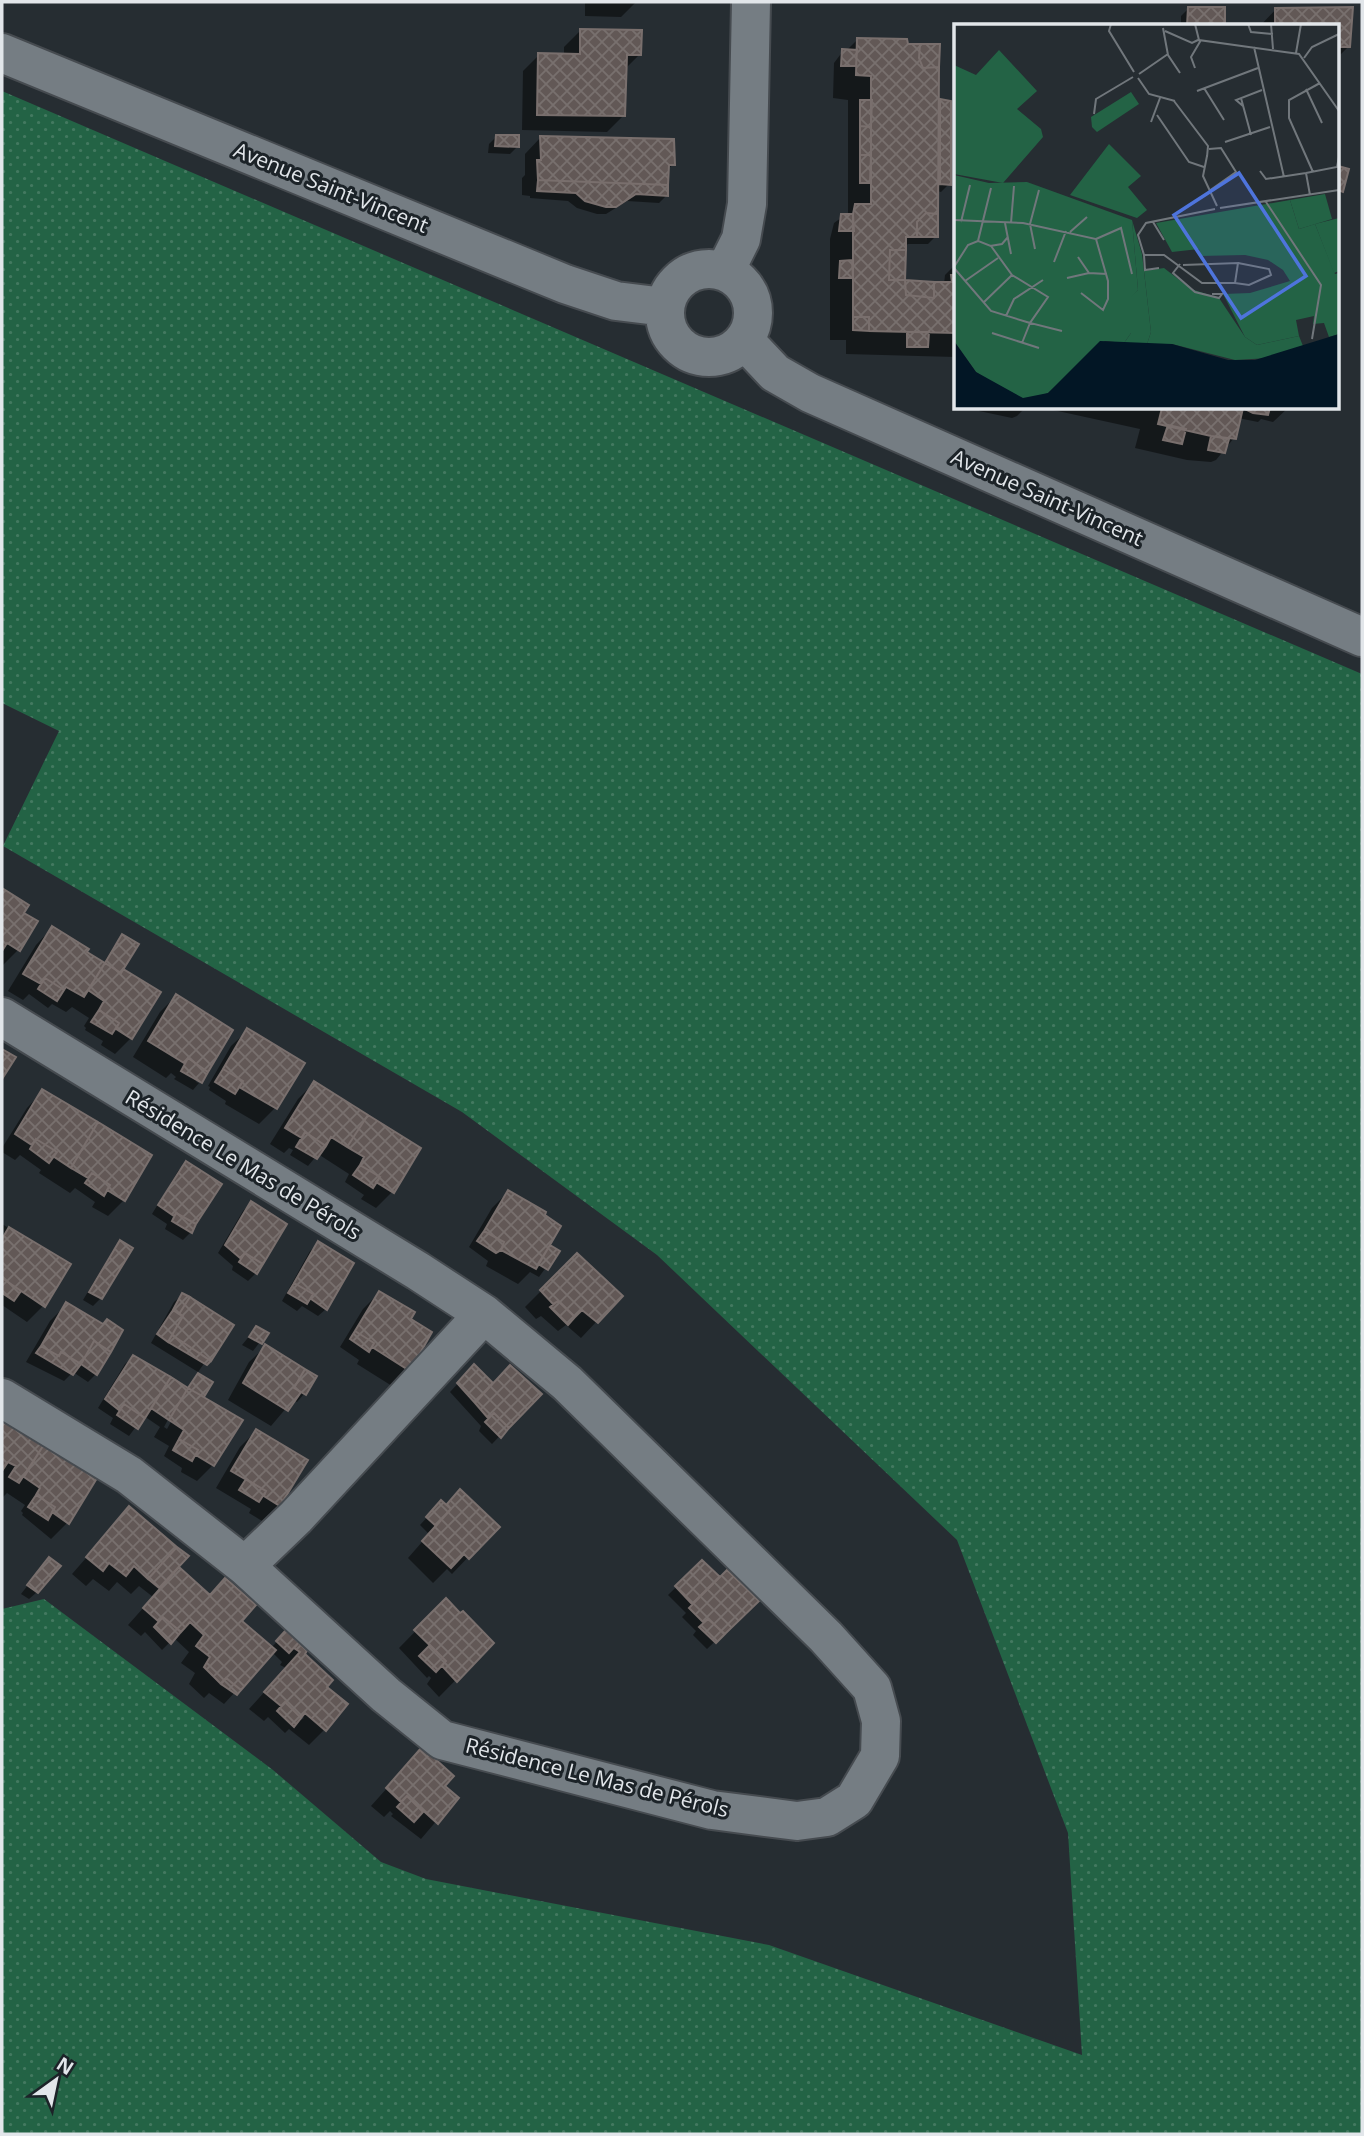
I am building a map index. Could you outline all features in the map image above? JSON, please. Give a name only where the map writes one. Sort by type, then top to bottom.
[{"type":"street","points":[[725,271],[741,239],[747,204],[751,2]]},
{"type":"street","name":"Avenue Saint-Vincent","points":[[2,53],[565,284],[616,301],[665,307]]},
{"type":"street","points":[[699,269],[725,271],[737,278],[752,301],[754,315],[750,329],[744,340],[733,350],[720,356],[692,354],[680,346],[666,321],[665,307],[669,294],[676,283],[699,269]]},
{"type":"street","name":"Avenue Saint-Vincent","points":[[744,340],[775,373],[810,393],[1362,637]]},
{"type":"street","name":"Résidence Le Mas de Pérols","points":[[2,1017],[418,1271],[484,1314],[567,1383],[826,1637],[872,1688],[881,1721],[880,1756],[854,1800],[827,1817],[797,1821],[712,1810],[442,1740],[386,1695],[246,1566],[129,1475],[2,1398]]},
{"type":"street","points":[[246,1566],[296,1517],[484,1314]]},
{"type":"green space","points":[[2,91],[1362,674],[1362,2134],[2,2134],[2,1609],[44,1599],[273,1770],[381,1862],[426,1879],[769,1945],[1082,2055],[1068,1833],[957,1540],[657,1255],[462,1112],[3,846],[59,731],[2,703]]},
{"type":"building","points":[[1188,7],[1225,7],[1225,24],[1187,24]]},
{"type":"building","points":[[1353,7],[1350,47],[1340,47],[1340,24],[1275,24],[1275,8]]},
{"type":"building","points":[[580,29],[642,30],[641,55],[627,55],[625,116],[537,115],[538,53],[580,54]]},
{"type":"building","points":[[857,38],[907,39],[908,44],[920,44],[919,58],[923,68],[939,67],[938,214],[926,213],[917,222],[917,237],[906,237],[906,250],[890,250],[889,280],[905,280],[906,295],[934,298],[934,282],[952,282],[951,275],[954,275],[954,333],[869,331],[869,317],[853,317],[853,214],[855,204],[871,204],[871,76],[856,75]]},
{"type":"building","points":[[920,44],[940,44],[939,67],[923,68],[919,58]]},
{"type":"building","points":[[842,49],[857,50],[856,66],[841,66]]},
{"type":"building","points":[[940,99],[951,101],[951,185],[940,184]]},
{"type":"building","points":[[860,100],[872,100],[871,127],[860,126]]},
{"type":"building","points":[[860,126],[871,127],[871,155],[860,155]]},
{"type":"building","points":[[496,135],[519,135],[519,147],[495,146]]},
{"type":"building","points":[[540,136],[674,139],[675,165],[669,165],[668,185],[538,180]]},
{"type":"building","points":[[860,155],[871,155],[870,183],[860,183]]},
{"type":"building","points":[[1340,167],[1349,169],[1343,192],[1340,191]]},
{"type":"building","points":[[538,180],[668,185],[668,196],[636,194],[616,207],[606,207],[585,201],[576,193],[537,191]]},
{"type":"building","points":[[926,213],[938,214],[938,237],[917,237],[917,222]]},
{"type":"building","points":[[841,214],[853,214],[854,231],[839,231]]},
{"type":"building","points":[[890,250],[906,250],[905,280],[889,280]]},
{"type":"building","points":[[852,260],[853,278],[839,278],[840,261]]},
{"type":"building","points":[[905,280],[934,282],[934,298],[906,295]]},
{"type":"building","points":[[853,317],[869,317],[869,331],[853,330]]},
{"type":"building","points":[[907,332],[929,332],[928,347],[907,347]]},
{"type":"building","points":[[1162,410],[1243,410],[1236,439],[1158,424]]},
{"type":"building","points":[[1247,410],[1269,410],[1268,415]]},
{"type":"building","points":[[1168,425],[1186,429],[1182,444],[1163,440]]},
{"type":"building","points":[[1211,436],[1229,439],[1225,453],[1208,450]]},
{"type":"building","points":[[2,888],[29,905],[24,913],[38,921],[20,951],[7,943],[2,951]]},
{"type":"building","points":[[52,926],[89,949],[87,952],[105,963],[84,997],[66,987],[64,990],[45,978],[41,984],[23,974]]},
{"type":"building","points":[[122,934],[139,944],[121,973],[105,963]]},
{"type":"building","points":[[105,963],[121,973],[123,969],[161,992],[132,1039],[116,1029],[119,1023],[99,1010],[104,1001],[88,990]]},
{"type":"building","points":[[45,978],[64,990],[57,1001],[38,989]]},
{"type":"building","points":[[176,994],[233,1030],[208,1072],[188,1058],[184,1063],[148,1041]]},
{"type":"building","points":[[99,1010],[119,1023],[112,1034],[91,1022]]},
{"type":"building","points":[[247,1028],[305,1063],[277,1109],[239,1087],[243,1081],[223,1069]]},
{"type":"building","points":[[2,1049],[16,1057],[2,1079]]},
{"type":"building","points":[[188,1058],[208,1072],[202,1083],[181,1071]]},
{"type":"building","points":[[223,1069],[243,1081],[235,1094],[215,1082]]},
{"type":"building","points":[[314,1081],[368,1115],[347,1147],[331,1137],[326,1146],[305,1132],[302,1138],[285,1128]]},
{"type":"building","points":[[42,1089],[98,1122],[71,1168],[53,1156],[57,1152],[36,1139],[32,1145],[15,1134]]},
{"type":"building","points":[[368,1115],[421,1148],[394,1193],[376,1182],[380,1177],[360,1165],[364,1157],[347,1147]]},
{"type":"building","points":[[98,1122],[152,1155],[125,1201],[107,1190],[110,1185],[92,1173],[88,1178],[71,1168]]},
{"type":"building","points":[[305,1132],[326,1146],[317,1159],[296,1147]]},
{"type":"building","points":[[36,1139],[57,1152],[49,1163],[30,1149]]},
{"type":"building","points":[[186,1161],[222,1184],[196,1224],[176,1213],[174,1216],[158,1205]]},
{"type":"building","points":[[360,1165],[380,1177],[373,1188],[353,1175]]},
{"type":"building","points":[[92,1173],[110,1185],[104,1196],[85,1183]]},
{"type":"building","points":[[508,1190],[546,1212],[545,1215],[561,1226],[536,1269],[501,1250],[504,1242],[484,1231]]},
{"type":"building","points":[[251,1201],[287,1224],[263,1264],[245,1253],[240,1258],[225,1245]]},
{"type":"building","points":[[176,1213],[196,1224],[192,1233],[172,1221]]},
{"type":"building","points":[[9,1227],[71,1264],[45,1307],[2,1278],[2,1239]]},
{"type":"building","points":[[484,1231],[504,1242],[501,1250],[496,1253],[477,1241]]},
{"type":"building","points":[[120,1240],[133,1248],[102,1299],[89,1292]]},
{"type":"building","points":[[318,1241],[354,1263],[327,1310],[311,1299],[313,1294],[294,1283]]},
{"type":"building","points":[[550,1245],[560,1251],[548,1270],[538,1264]]},
{"type":"building","points":[[245,1253],[263,1264],[257,1274],[239,1262]]},
{"type":"building","points":[[577,1253],[623,1296],[598,1323],[582,1310],[575,1317],[558,1301],[553,1304],[540,1290]]},
{"type":"building","points":[[2,1278],[21,1291],[14,1301],[2,1293]]},
{"type":"building","points":[[294,1283],[313,1294],[307,1304],[288,1293]]},
{"type":"building","points":[[379,1291],[415,1312],[411,1319],[432,1332],[410,1371],[372,1347],[374,1343],[355,1331]]},
{"type":"building","points":[[182,1293],[190,1297],[179,1314],[173,1310]]},
{"type":"building","points":[[190,1297],[234,1325],[211,1361],[172,1335],[183,1316],[179,1314]]},
{"type":"building","points":[[558,1301],[575,1317],[568,1325],[550,1307]]},
{"type":"building","points":[[66,1302],[103,1324],[107,1319],[123,1330],[111,1352],[94,1341],[81,1364],[61,1352],[59,1356],[41,1346]]},
{"type":"building","points":[[173,1310],[183,1316],[168,1342],[157,1334]]},
{"type":"building","points":[[256,1326],[269,1333],[262,1344],[249,1337]]},
{"type":"building","points":[[355,1331],[374,1343],[369,1352],[350,1339]]},
{"type":"building","points":[[172,1335],[211,1361],[207,1365],[168,1342]]},
{"type":"building","points":[[94,1341],[111,1352],[97,1375],[81,1364]]},
{"type":"building","points":[[265,1344],[305,1369],[294,1388],[301,1392],[288,1411],[243,1383]]},
{"type":"building","points":[[41,1346],[59,1356],[61,1352],[81,1364],[73,1375],[36,1353]]},
{"type":"building","points":[[133,1355],[171,1377],[145,1418],[124,1404],[119,1410],[105,1399]]},
{"type":"building","points":[[474,1364],[493,1383],[475,1403],[457,1383]]},
{"type":"building","points":[[510,1365],[542,1394],[509,1428],[494,1413],[488,1418],[475,1403]]},
{"type":"building","points":[[305,1369],[317,1376],[306,1395],[294,1388]]},
{"type":"building","points":[[198,1373],[213,1382],[204,1397],[188,1388]]},
{"type":"building","points":[[171,1377],[188,1388],[169,1420],[151,1408]]},
{"type":"building","points":[[188,1388],[243,1420],[214,1466],[196,1455],[198,1450],[179,1439],[184,1430],[169,1420]]},
{"type":"building","points":[[124,1404],[145,1418],[138,1429],[117,1415]]},
{"type":"building","points":[[494,1413],[509,1428],[501,1438],[485,1422]]},
{"type":"building","points":[[2,1420],[43,1446],[19,1483],[9,1477],[16,1466],[8,1462],[2,1471]]},
{"type":"building","points":[[256,1429],[308,1460],[280,1506],[264,1496],[266,1491],[231,1471]]},
{"type":"building","points":[[179,1439],[198,1450],[192,1461],[173,1450]]},
{"type":"building","points":[[43,1446],[97,1478],[69,1524],[52,1512],[55,1507],[36,1495],[40,1488],[24,1477]]},
{"type":"building","points":[[246,1479],[266,1491],[259,1502],[239,1490]]},
{"type":"building","points":[[460,1489],[500,1527],[469,1559],[464,1554],[451,1568],[422,1541],[451,1509],[447,1504]]},
{"type":"building","points":[[36,1495],[55,1507],[48,1520],[28,1507]]},
{"type":"building","points":[[441,1500],[451,1509],[436,1526],[426,1517]]},
{"type":"building","points":[[129,1506],[177,1547],[148,1579],[134,1566],[126,1576],[109,1563],[103,1571],[86,1557]]},
{"type":"building","points":[[177,1547],[189,1556],[159,1588],[148,1579]]},
{"type":"building","points":[[49,1557],[61,1566],[38,1593],[27,1585]]},
{"type":"building","points":[[702,1560],[720,1577],[692,1604],[675,1586]]},
{"type":"building","points":[[179,1567],[210,1595],[225,1578],[256,1605],[242,1621],[276,1650],[241,1690],[226,1678],[221,1684],[204,1667],[210,1657],[196,1646],[204,1635],[190,1622],[181,1632],[163,1617],[158,1621],[143,1608]]},
{"type":"building","points":[[727,1570],[759,1601],[725,1634],[708,1619],[703,1622],[689,1608]]},
{"type":"building","points":[[446,1598],[460,1613],[463,1611],[494,1643],[457,1682],[442,1666],[446,1661],[414,1630]]},
{"type":"building","points":[[163,1617],[181,1632],[171,1644],[154,1627]]},
{"type":"building","points":[[708,1619],[725,1634],[716,1643],[699,1627]]},
{"type":"building","points":[[286,1630],[299,1642],[289,1653],[276,1641]]},
{"type":"building","points":[[299,1642],[308,1649],[305,1654],[333,1680],[327,1687],[348,1704],[326,1731],[305,1713],[301,1718],[285,1702],[281,1706],[264,1692],[300,1652],[294,1648]]},
{"type":"building","points":[[430,1645],[446,1661],[436,1672],[419,1656]]},
{"type":"building","points":[[226,1678],[241,1690],[237,1695],[221,1684]]},
{"type":"building","points":[[285,1702],[301,1718],[294,1727],[277,1711]]},
{"type":"building","points":[[422,1747],[454,1776],[445,1786],[459,1798],[438,1824],[407,1796],[401,1802],[386,1788]]},
{"type":"building","points":[[407,1796],[423,1812],[414,1822],[397,1807]]}]
